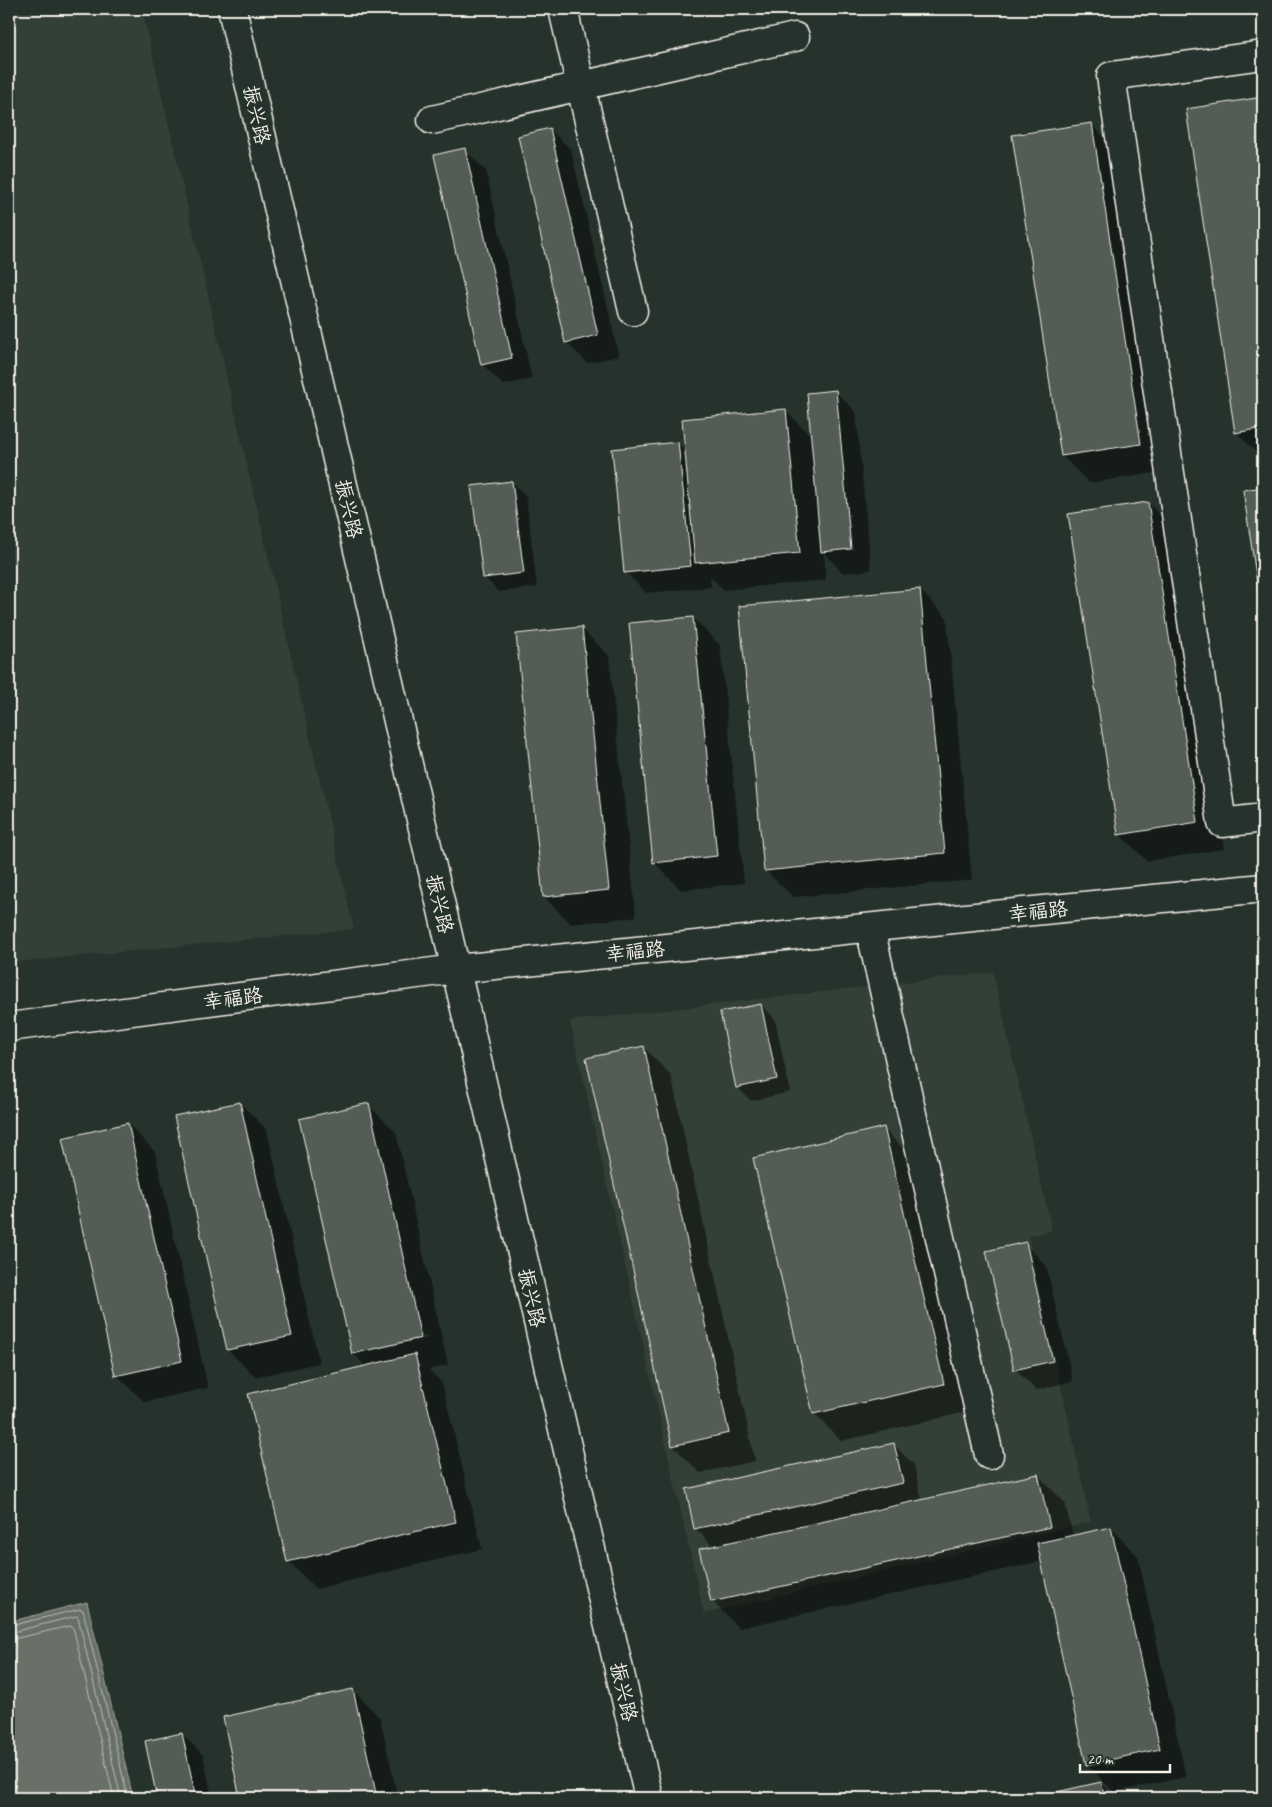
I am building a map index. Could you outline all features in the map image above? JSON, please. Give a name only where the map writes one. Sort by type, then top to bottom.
[{"type":"street","name":"振兴路","points":[[232,9],[649,1798]]},
{"type":"street","points":[[563,9],[633,311]]},
{"type":"street","points":[[432,120],[795,37]]},
{"type":"street","points":[[1263,55],[1111,76],[1222,823],[1263,818]]},
{"type":"street","name":"幸福路","points":[[9,1027],[456,969],[1263,888]]},
{"type":"street","points":[[870,928],[990,1455]]},
{"type":"shaded area","points":[[9,9],[142,9],[354,929],[9,963]]},
{"type":"shaded area","points":[[993,972],[1052,1231],[1028,1236],[1091,1522],[704,1614],[570,1021]]},
{"type":"water","points":[[87,1602],[133,1798],[9,1798],[9,1622]]},
{"type":"building","points":[[1263,97],[1263,428],[1235,433],[1186,109]]},
{"type":"building","points":[[1092,123],[1141,444],[1061,456],[1012,135]]},
{"type":"building","points":[[550,128],[598,335],[565,343],[518,136]]},
{"type":"building","points":[[465,148],[512,358],[481,365],[434,155]]},
{"type":"building","points":[[836,390],[851,549],[821,552],[807,393]]},
{"type":"building","points":[[786,409],[800,553],[695,563],[682,419]]},
{"type":"building","points":[[678,442],[691,566],[624,573],[612,449]]},
{"type":"building","points":[[512,481],[524,573],[483,578],[471,486]]},
{"type":"building","points":[[1263,487],[1263,622],[1243,490]]},
{"type":"building","points":[[1148,502],[1198,822],[1118,835],[1068,514]]},
{"type":"building","points":[[920,589],[945,853],[764,871],[739,606]]},
{"type":"building","points":[[693,617],[717,856],[653,863],[629,623]]},
{"type":"building","points":[[582,627],[609,890],[543,897],[516,634]]},
{"type":"building","points":[[761,1004],[777,1079],[736,1088],[720,1012]]},
{"type":"building","points":[[644,1046],[729,1433],[672,1446],[586,1058]]},
{"type":"building","points":[[240,1102],[292,1336],[227,1350],[174,1116]]},
{"type":"building","points":[[369,1103],[421,1338],[352,1354],[299,1119]]},
{"type":"building","points":[[128,1123],[182,1361],[115,1376],[62,1138]]},
{"type":"building","points":[[884,1127],[944,1384],[813,1414],[753,1158]]},
{"type":"building","points":[[1026,1242],[1053,1361],[1014,1370],[986,1251]]},
{"type":"building","points":[[415,1354],[456,1522],[287,1562],[248,1394]]},
{"type":"building","points":[[894,1443],[903,1483],[694,1529],[686,1489]]},
{"type":"building","points":[[1038,1474],[1050,1527],[711,1602],[699,1549]]},
{"type":"building","points":[[1111,1527],[1160,1749],[1086,1765],[1037,1543]]},
{"type":"building","points":[[353,1689],[377,1798],[240,1798],[223,1717]]},
{"type":"building","points":[[182,1733],[196,1798],[157,1798],[145,1741]]},
{"type":"building","points":[[1101,1782],[1105,1798],[1030,1798]]}]
